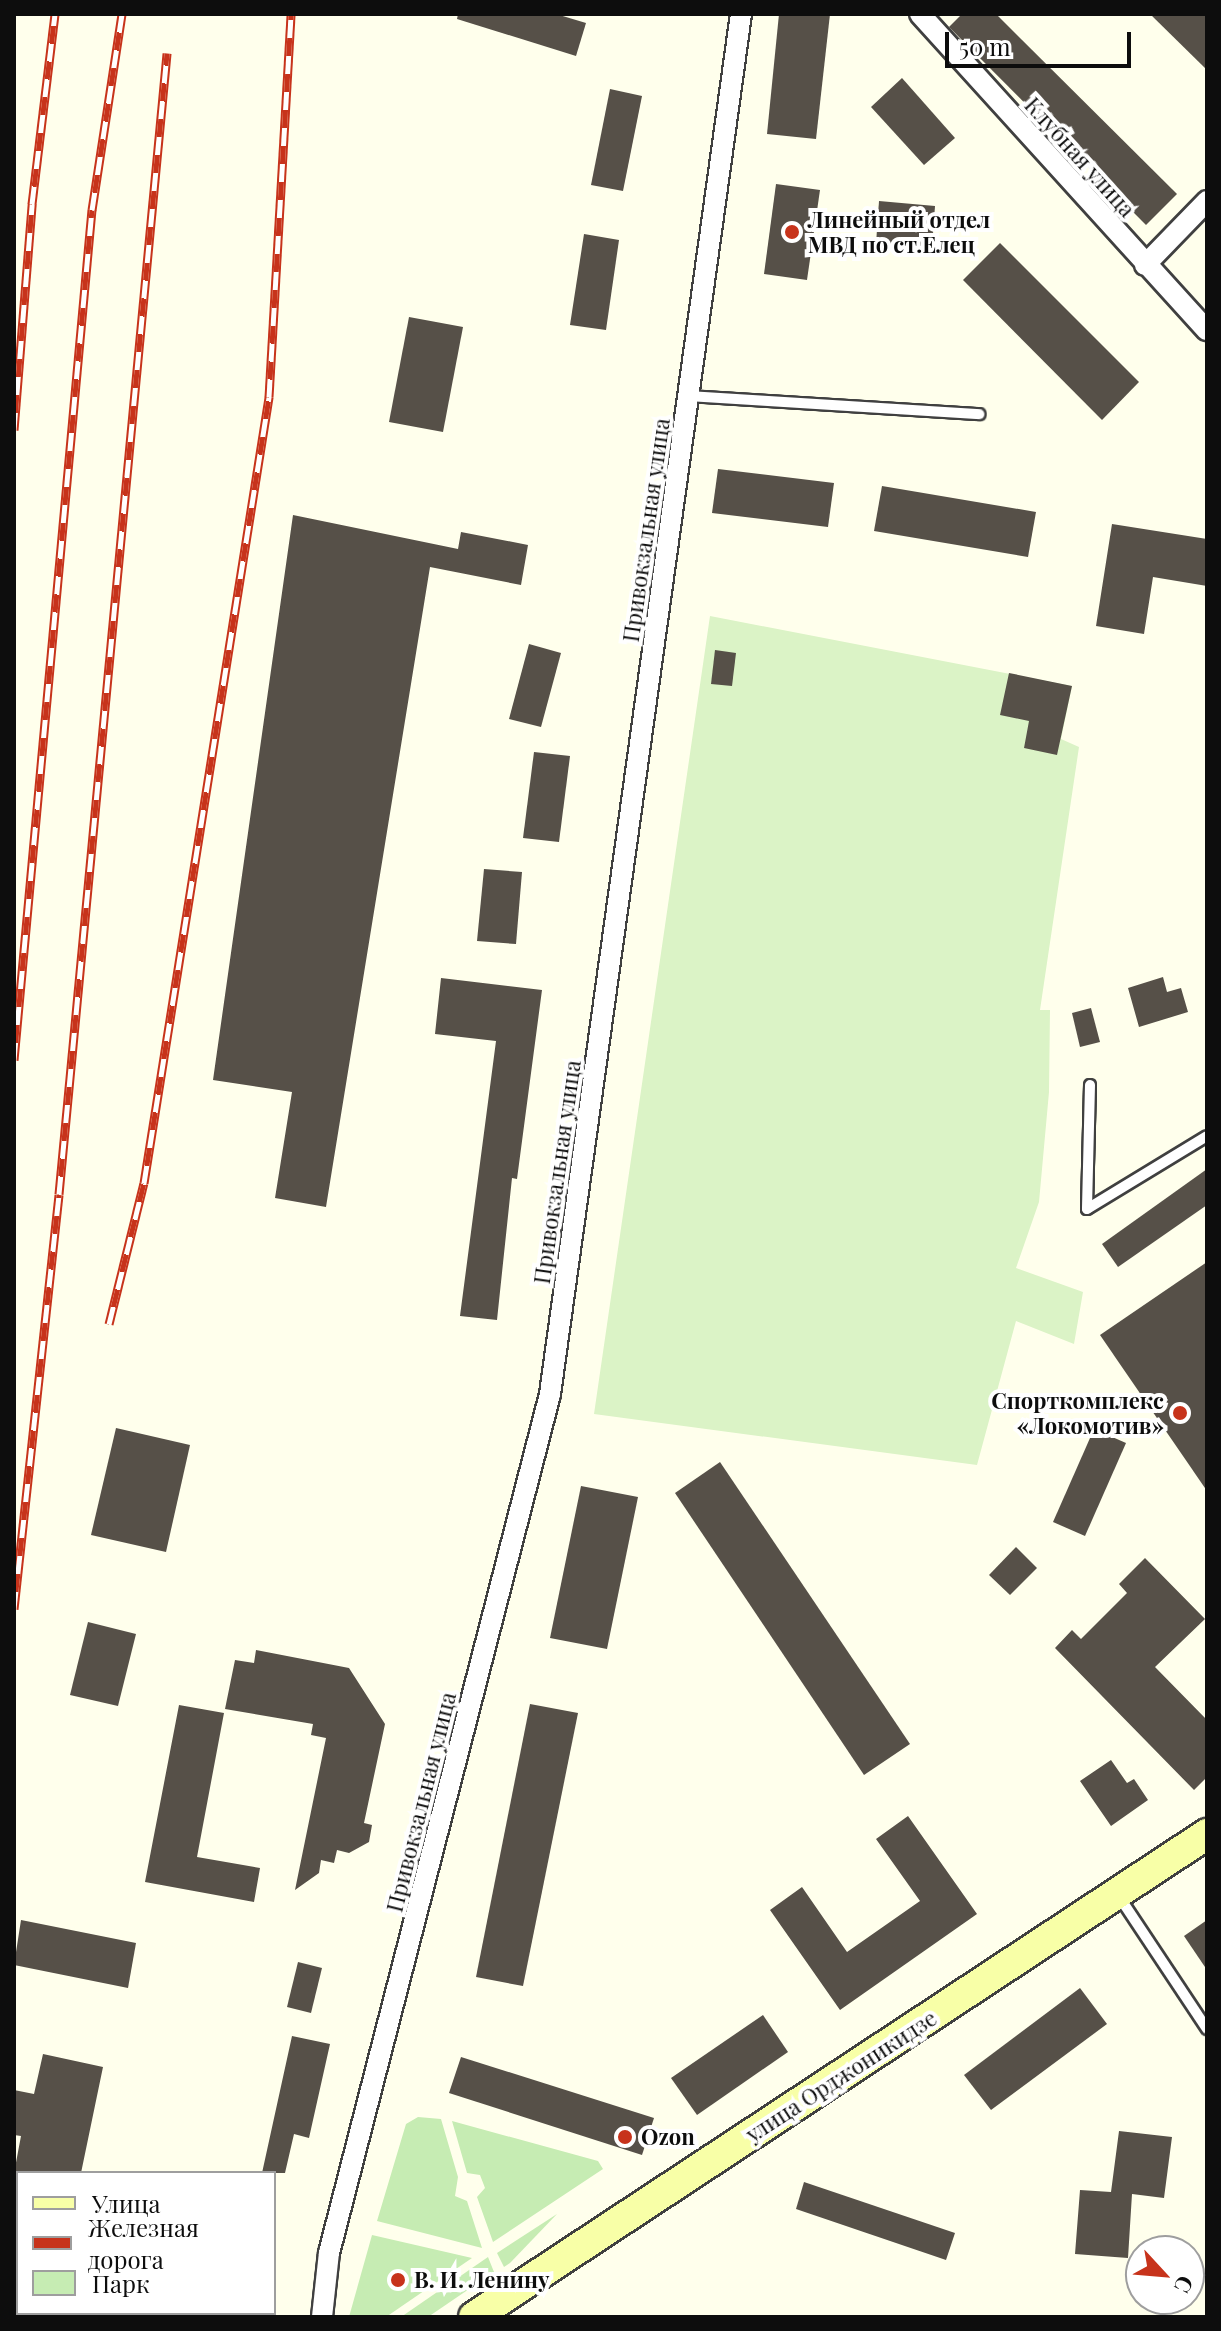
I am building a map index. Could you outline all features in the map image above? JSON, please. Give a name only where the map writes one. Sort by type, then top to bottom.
[{"type":"street","name":"Привокзальная улица","points":[[322,2317],[333,2237],[550,1394],[741,14]]},
{"type":"street","name":"Клубная улица","points":[[920,14],[1207,330]]},
{"type":"street","points":[[1145,265],[1207,201]]},
{"type":"street","name":"улица Орджоникидзе","points":[[474,2317],[1207,1834]]},
{"type":"lane","points":[[689,396],[979,414]]},
{"type":"lane","points":[[1090,1085],[1087,1209],[1207,1136]]},
{"type":"lane","points":[[1117,1894],[1207,2029]]},
{"type":"green space","points":[[710,616],[1072,686],[1061,739],[1079,747],[1040,1010],[1050,1010],[1049,1092],[1039,1202],[1016,1268],[1083,1292],[1074,1344],[1016,1321],[977,1465],[594,1414]]},
{"type":"green space","points":[[418,2117],[441,2119],[458,2177],[455,2196],[467,2201],[482,2248],[377,2221],[406,2124]]},
{"type":"green space","points":[[452,2121],[598,2161],[603,2169],[493,2242],[477,2197],[485,2188],[480,2175],[467,2173]]},
{"type":"green space","points":[[557,2214],[510,2263],[504,2267],[497,2253]]},
{"type":"green space","points":[[372,2235],[472,2258],[386,2317],[349,2317]]},
{"type":"green space","points":[[488,2257],[494,2272],[428,2317],[401,2317]]},
{"type":"building","points":[[458,14],[556,14],[586,23],[576,56],[457,19]]},
{"type":"building","points":[[779,14],[830,14],[816,139],[767,134]]},
{"type":"building","points":[[962,14],[996,14],[1177,194],[1146,225],[949,27]]},
{"type":"building","points":[[1150,14],[1207,14],[1207,70]]},
{"type":"building","points":[[902,78],[955,138],[924,165],[871,107]]},
{"type":"building","points":[[610,89],[642,96],[623,191],[591,185]]},
{"type":"building","name":"Линейный отдел МВД по ст.Елец","points":[[776,184],[820,190],[807,280],[764,274]]},
{"type":"building","points":[[879,201],[935,206],[932,248],[876,244]]},
{"type":"building","points":[[584,234],[619,240],[606,330],[570,325]]},
{"type":"building","points":[[1000,243],[1139,382],[1102,420],[963,280]]},
{"type":"building","points":[[409,317],[463,327],[443,432],[389,422]]},
{"type":"building","points":[[718,469],[834,483],[828,527],[712,513]]},
{"type":"building","points":[[882,486],[1036,512],[1028,557],[874,531]]},
{"type":"building","points":[[293,515],[458,549],[461,532],[528,545],[521,585],[430,567],[326,1207],[275,1198],[292,1092],[213,1080]]},
{"type":"building","points":[[1112,524],[1207,539],[1207,586],[1153,577],[1144,634],[1096,626]]},
{"type":"building","points":[[529,644],[561,653],[541,727],[509,719]]},
{"type":"building","points":[[715,650],[736,653],[732,686],[711,684]]},
{"type":"building","points":[[1009,673],[1072,686],[1057,755],[1024,748],[1029,721],[1000,715]]},
{"type":"building","points":[[534,752],[570,756],[559,842],[523,838]]},
{"type":"building","points":[[484,869],[522,872],[516,944],[477,941]]},
{"type":"building","points":[[1163,977],[1167,992],[1181,988],[1188,1012],[1139,1027],[1128,988]]},
{"type":"building","points":[[441,978],[542,990],[517,1179],[512,1178],[497,1320],[460,1316],[496,1041],[435,1034]]},
{"type":"building","points":[[1091,1008],[1100,1042],[1080,1047],[1072,1013]]},
{"type":"building","points":[[1207,1169],[1207,1205],[1118,1267],[1102,1244]]},
{"type":"building","name":"Спорткомплекс «Локомотив»","points":[[1207,1262],[1207,1491],[1100,1335]]},
{"type":"building","points":[[116,1428],[190,1445],[166,1552],[91,1535]]},
{"type":"building","points":[[1094,1429],[1126,1443],[1085,1536],[1053,1522]]},
{"type":"building","points":[[720,1462],[910,1744],[864,1775],[675,1493]]},
{"type":"building","points":[[581,1486],[638,1497],[607,1649],[550,1638]]},
{"type":"building","points":[[1016,1547],[1037,1568],[1010,1595],[989,1575]]},
{"type":"building","points":[[1145,1558],[1205,1619],[1155,1667],[1207,1720],[1207,1777],[1194,1790],[1055,1648],[1072,1630],[1081,1639],[1127,1593],[1119,1584]]},
{"type":"building","points":[[88,1622],[136,1634],[118,1706],[70,1695]]},
{"type":"building","points":[[256,1650],[349,1668],[385,1724],[364,1823],[372,1825],[369,1842],[349,1853],[337,1850],[334,1863],[321,1860],[319,1873],[295,1890],[326,1738],[311,1735],[313,1724],[225,1709],[235,1660],[254,1663]]},
{"type":"building","points":[[530,1704],[578,1713],[523,1986],[476,1977]]},
{"type":"building","points":[[179,1705],[224,1713],[197,1857],[260,1868],[254,1902],[145,1882]]},
{"type":"building","points":[[1111,1760],[1127,1783],[1134,1779],[1148,1800],[1111,1826],[1080,1781]]},
{"type":"building","points":[[908,1816],[977,1914],[840,2010],[770,1910],[802,1887],[847,1952],[920,1901],[876,1839]]},
{"type":"building","points":[[21,1920],[136,1943],[128,1988],[14,1965]]},
{"type":"building","points":[[1207,1920],[1207,1970],[1184,1936]]},
{"type":"building","points":[[298,1962],[322,1968],[311,2013],[287,2007]]},
{"type":"building","points":[[1080,1988],[1107,2024],[991,2110],[964,2075]]},
{"type":"building","points":[[763,2015],[788,2052],[697,2115],[671,2078]]},
{"type":"building","points":[[292,2036],[330,2044],[309,2138],[294,2134],[285,2173],[262,2171]]},
{"type":"building","points":[[43,2054],[103,2067],[81,2171],[14,2173],[21,2136],[14,2135],[14,2090],[34,2094]]},
{"type":"building","points":[[461,2057],[654,2118],[642,2155],[449,2093]]},
{"type":"building","points":[[1119,2131],[1172,2137],[1164,2198],[1132,2194],[1129,2235],[1125,2235],[1125,2258],[1075,2254],[1080,2190],[1111,2192]]},
{"type":"building","points":[[804,2182],[955,2233],[946,2260],[796,2209]]},
{"type":"railway","points":[[14,430],[32,204],[55,14]]},
{"type":"railway","points":[[14,1060],[92,210],[122,14]]},
{"type":"railway","points":[[109,1324],[144,1183],[269,397],[291,14]]},
{"type":"railway","points":[[14,1609],[59,1194],[167,53]]},
{"type":"place","name":"Линейный отдел МВД по ст.Елец","points":[[792,232]]},
{"type":"place","name":"Спорткомплекс «Локомотив»","points":[[1180,1413]]},
{"type":"place","name":"Ozon","points":[[625,2137]]},
{"type":"place","name":"В. И. Ленину","points":[[398,2280]]}]
